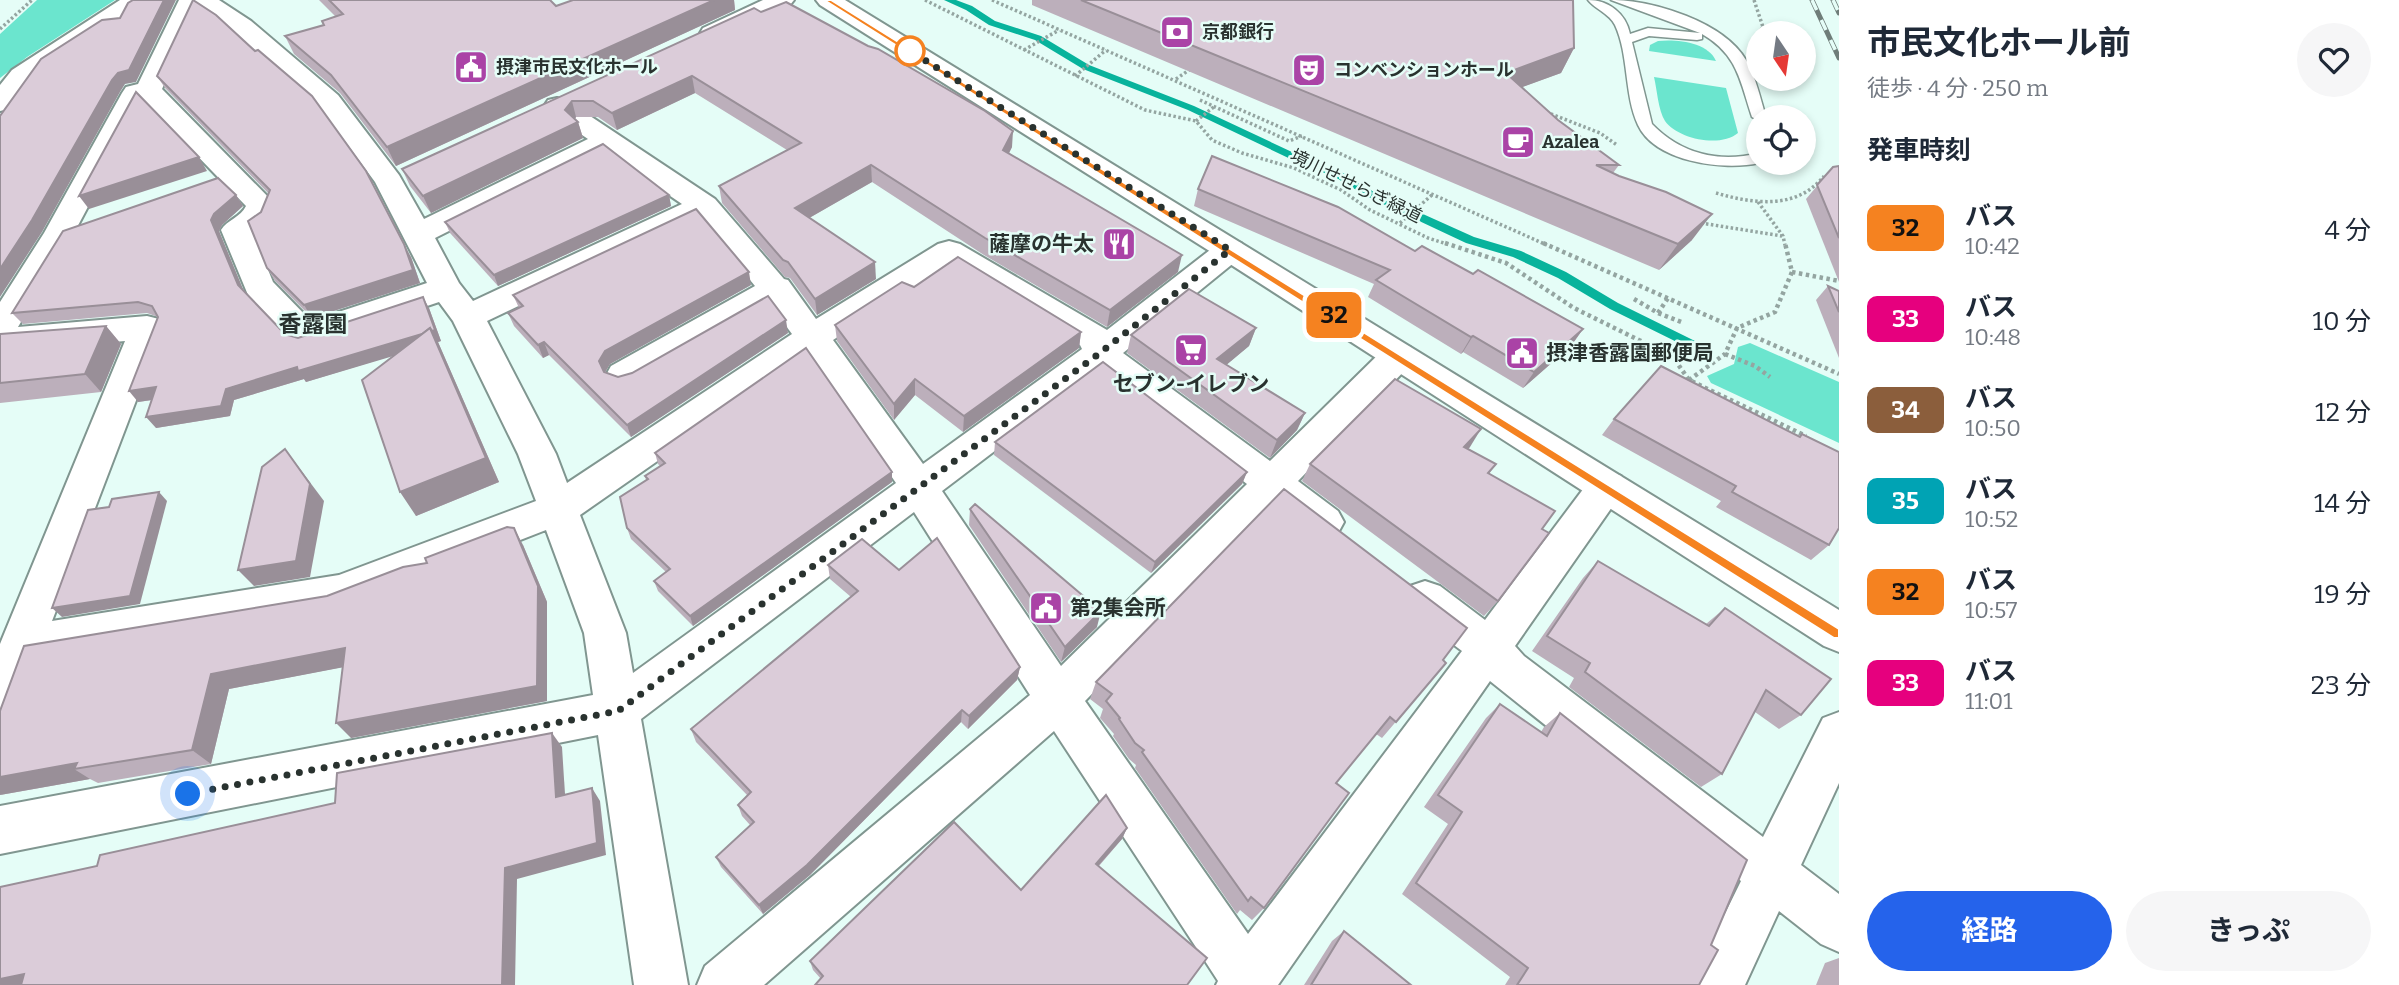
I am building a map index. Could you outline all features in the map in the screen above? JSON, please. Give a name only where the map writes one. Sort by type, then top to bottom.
[{"type":"street","points":[[0,103],[21,75],[136,0]]},
{"type":"street","points":[[148,90],[191,0]]},
{"type":"street","points":[[202,0],[242,26],[329,101],[399,177],[417,235],[457,302],[537,454],[604,633],[661,985]]},
{"type":"street","points":[[695,41],[782,0]]},
{"type":"street","points":[[828,0],[1839,633]]},
{"type":"street","points":[[148,90],[218,179],[261,205],[256,217],[236,230],[259,287],[305,335],[457,302],[704,205]]},
{"type":"street","points":[[0,329],[60,233],[135,93],[148,90]]},
{"type":"street","points":[[557,105],[704,205],[777,288],[814,336],[918,487],[1247,983],[1607,487]]},
{"type":"street","points":[[417,235],[607,140]]},
{"type":"street","points":[[60,233],[99,219]]},
{"type":"street","points":[[0,830],[618,711],[1100,353],[1230,250]]},
{"type":"street","points":[[21,645],[341,592],[558,509],[814,336],[949,251],[1095,338],[1100,353],[1489,647],[1508,670],[1839,926]]},
{"type":"street","points":[[623,375],[777,288]]},
{"type":"street","points":[[0,340],[146,327],[0,698]]},
{"type":"street","points":[[724,985],[1058,699],[1398,356]]},
{"type":"street","points":[[1717,985],[1839,733]]},
{"type":"lane","points":[[1594,0],[1616,16],[1622,26],[1645,125],[1652,133],[1674,148],[1706,159],[1746,160]]},
{"type":"lane","points":[[1617,0],[1704,28],[1726,44],[1739,59],[1755,105]]},
{"type":"lane","points":[[1625,40],[1648,32],[1675,32],[1726,44]]},
{"type":"path","points":[[0,29],[32,0]]},
{"type":"path","points":[[925,0],[1145,110],[1196,121],[1215,106]]},
{"type":"path","points":[[992,0],[1839,374]]},
{"type":"path","points":[[1754,0],[1761,21]]},
{"type":"path","points":[[1024,51],[1059,30]]},
{"type":"path","points":[[1075,76],[1106,50]]},
{"type":"path","points":[[1175,79],[1197,65]]},
{"type":"path","points":[[1209,94],[1200,100],[1289,141],[1303,136]]},
{"type":"path","points":[[1538,109],[1600,133]]},
{"type":"path","name":"境川せせらぎ緑道","points":[[1196,121],[1212,140],[1242,153],[1294,168],[1428,238],[1506,263],[1586,314],[1609,327],[1639,337],[1661,351],[1675,360],[1689,380]]},
{"type":"path","points":[[1399,224],[1433,194]]},
{"type":"path","points":[[1758,201],[1783,236],[1792,272],[1775,312],[1737,328],[1725,354],[1689,380],[1814,440]]},
{"type":"path","points":[[1691,222],[1783,236]]},
{"type":"path","points":[[1792,272],[1839,281]]},
{"type":"path","points":[[1658,313],[1668,298]]},
{"type":"path","points":[[1633,299],[1684,323]]},
{"type":"path","points":[[1725,354],[1755,366],[1770,377]]},
{"type":"green space","points":[[37,0],[115,0],[27,57],[0,78],[0,34]]},
{"type":"green space","points":[[1658,41],[1691,43],[1706,50],[1716,61],[1649,51],[1650,45]]},
{"type":"green space","points":[[1654,77],[1726,88],[1738,133],[1730,138],[1710,141],[1679,133],[1665,121]]},
{"type":"green space","points":[[1750,343],[1839,382],[1839,443],[1711,383],[1707,376],[1734,364],[1738,347]]},
{"type":"building","points":[[133,0],[164,0],[129,70],[118,73],[112,80],[32,220],[0,269],[0,116],[41,59],[102,20],[120,18],[128,3]]},
{"type":"building","points":[[193,0],[216,15],[255,51],[258,50],[312,96],[366,171],[404,244],[413,270],[304,305],[267,268],[248,221],[261,212],[270,190],[157,76]]},
{"type":"building","name":"摂津市民文化ホール","points":[[329,0],[550,0],[556,6],[573,0],[714,0],[387,147],[331,75],[285,36],[324,25],[322,21],[343,14]]},
{"type":"building","points":[[1081,0],[1573,0],[1574,48],[1506,73],[1558,120],[1619,165],[1596,165],[1666,192],[1712,214],[1678,244]]},
{"type":"building","points":[[786,2],[878,49],[985,111],[1013,131],[1003,150],[1182,255],[1110,310],[985,238],[871,165],[795,208],[875,262],[815,299],[788,262],[783,260],[719,186],[801,143],[692,76],[612,113],[593,101],[572,101],[565,110],[578,122],[423,196],[402,169],[754,8],[761,12]]},
{"type":"building","points":[[136,92],[199,157],[79,196]]},
{"type":"building","points":[[603,144],[669,195],[494,275],[445,222]]},
{"type":"building","points":[[1212,156],[1338,207],[1415,251],[1422,246],[1473,274],[1478,270],[1583,329],[1534,372],[1376,280],[1390,270],[1198,189]]},
{"type":"building","points":[[1839,166],[1839,238],[1817,185],[1833,167]]},
{"type":"building","points":[[218,178],[236,195],[214,214],[211,220],[238,285],[285,334],[298,338],[423,297],[435,330],[430,328],[422,334],[298,371],[297,367],[226,389],[221,406],[146,417],[156,387],[129,391],[158,317],[152,306],[138,302],[12,313],[63,231]]},
{"type":"building","points":[[696,209],[749,272],[605,351],[599,361],[604,372],[618,377],[632,373],[768,296],[786,320],[627,425],[544,342],[538,345],[508,313],[523,306],[513,295]]},
{"type":"building","points":[[958,257],[1081,332],[964,416],[915,379],[894,404],[835,325],[902,282],[914,287]]},
{"type":"building","points":[[1828,286],[1839,291],[1839,312]]},
{"type":"building","points":[[1189,289],[1256,328],[1217,359],[1305,413],[1277,440],[1131,335]]},
{"type":"building","points":[[106,326],[85,374],[0,383],[0,334]]},
{"type":"building","points":[[430,328],[486,458],[400,492],[362,380]]},
{"type":"building","points":[[806,348],[892,472],[690,616],[654,581],[670,569],[627,528],[620,497],[648,479],[645,476],[665,463],[655,453]]},
{"type":"building","points":[[1103,362],[1247,472],[1155,562],[995,442]]},
{"type":"building","points":[[1661,366],[1800,437],[1802,434],[1839,452],[1839,528],[1829,545],[1732,492],[1736,486],[1614,419]]},
{"type":"building","points":[[1395,379],[1481,429],[1464,447],[1496,464],[1488,473],[1555,511],[1542,529],[1549,533],[1498,601],[1310,464]]},
{"type":"building","points":[[285,449],[310,484],[296,561],[238,570],[262,467]]},
{"type":"building","points":[[1284,489],[1467,628],[1443,660],[1446,663],[1396,722],[1390,717],[1336,783],[1349,793],[1264,908],[1251,897],[1248,901],[1142,752],[1144,750],[1135,743],[1106,701],[1112,694],[1096,682]]},
{"type":"building","points":[[159,492],[130,596],[52,608],[88,510],[109,507],[112,499]]},
{"type":"building","points":[[975,504],[1101,611],[1065,647],[970,509]]},
{"type":"building","points":[[507,527],[514,528],[538,586],[537,686],[336,723],[345,648],[211,674],[192,750],[74,769],[77,763],[0,777],[0,711],[24,646],[327,596],[403,567],[427,563],[425,558]]},
{"type":"building","points":[[937,538],[1020,667],[969,716],[962,710],[807,865],[759,905],[716,857],[754,822],[738,805],[751,792],[691,729],[858,591],[828,565],[862,539],[899,570]]},
{"type":"building","points":[[1598,561],[1709,626],[1725,608],[1831,679],[1801,715],[1766,690],[1722,774],[1585,672],[1590,663],[1547,636]]},
{"type":"building","points":[[1500,704],[1547,736],[1560,713],[1747,860],[1711,945],[1718,950],[1699,985],[1517,985],[1528,968],[1416,883],[1462,812],[1438,795]]},
{"type":"building","points":[[552,733],[556,797],[592,788],[597,843],[505,868],[502,985],[21,985],[24,974],[0,979],[0,887],[97,866],[100,855],[335,803],[337,773]]},
{"type":"building","points":[[1106,795],[1127,828],[1096,864],[1207,958],[1187,985],[815,985],[823,976],[810,961],[954,822],[1021,890]]},
{"type":"building","points":[[1344,931],[1411,985],[1311,985]]},
{"type":"waterway","points":[[948,0],[969,8],[992,23],[1038,38],[1086,67],[1191,108],[1339,175],[1370,194],[1470,240],[1517,254],[1693,345]]},
{"type":"railway","points":[[1812,0],[1839,58]]},
{"type":"railway","points":[[1833,0],[1839,13]]},
{"type":"bus line","name":"32","points":[[828,0],[1839,633]]},
{"type":"place","name":"京都銀行","points":[[1177,32]]},
{"type":"place","name":"摂津市民文化ホール","points":[[471,67]]},
{"type":"place","name":"コンベンションホール","points":[[1309,70]]},
{"type":"place","name":"Azalea","points":[[1518,142]]},
{"type":"place","name":"薩摩の牛太","points":[[1119,244]]},
{"type":"place","name":"セブン-イレブン","points":[[1191,350]]},
{"type":"place","name":"摂津香露園郵便局","points":[[1522,353]]},
{"type":"place","name":"第2集会所","points":[[1046,608]]},
{"type":"district","name":"香露園","points":[[313,324]]},
{"type":"route","points":[[188,794],[618,711],[1100,353],[1230,250],[910,51]]}]
